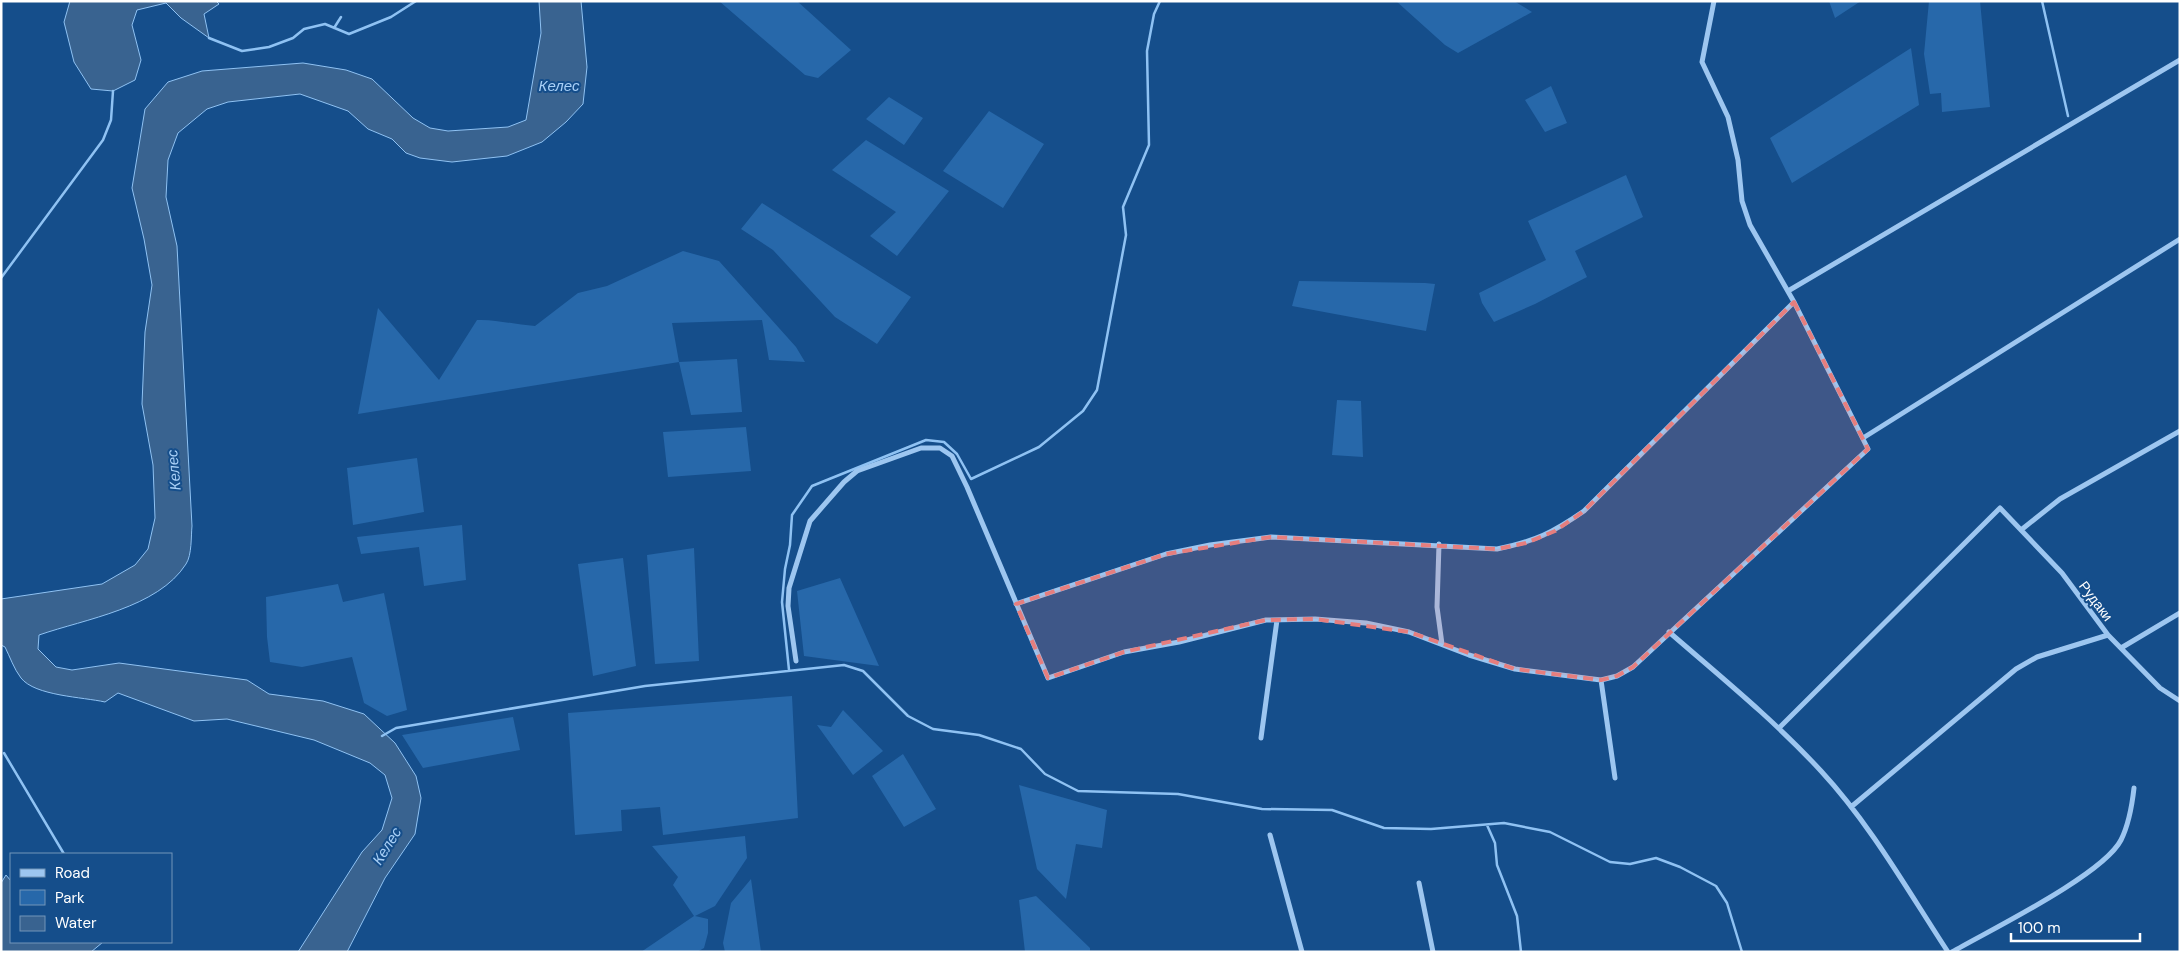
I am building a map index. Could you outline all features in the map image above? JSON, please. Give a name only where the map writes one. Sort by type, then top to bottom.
[{"type":"street","points":[[796,661],[788,606],[789,588],[810,521],[844,482],[857,471],[921,448],[940,448],[952,456],[1048,678],[1124,652],[1179,642],[1266,620],[1315,619],[1366,623],[1409,632],[1515,669],[1601,680],[1617,676],[1633,667],[1868,449],[1794,302],[1750,225],[1742,201],[1738,160],[1728,117],[1702,62],[1714,1]]},
{"type":"street","points":[[1788,291],[2180,60]]},
{"type":"street","points":[[1862,438],[2180,239]]},
{"type":"street","points":[[1016,604],[1166,554],[1210,545],[1272,537],[1439,544],[1497,549],[1526,543],[1555,531],[1584,511],[1794,302]]},
{"type":"street","points":[[2021,530],[2060,499],[2180,431]]},
{"type":"street","name":"Рудаки","points":[[1779,728],[2000,508],[2062,573],[2108,635],[2160,688],[2180,701]]},
{"type":"street","points":[[1439,544],[1437,607],[1442,644]]},
{"type":"street","points":[[2121,648],[2180,613]]},
{"type":"street","points":[[1261,738],[1277,620]]},
{"type":"street","points":[[1669,632],[1779,728],[1822,772],[1851,807],[1948,952]]},
{"type":"street","points":[[1851,807],[2016,669],[2036,657],[2108,635]]},
{"type":"street","points":[[1601,680],[1615,778]]},
{"type":"street","points":[[1952,952],[2070,884],[2109,857],[2121,840],[2132,811],[2134,788]]},
{"type":"street","points":[[1270,835],[1302,952]]},
{"type":"street","points":[[1419,883],[1433,952]]},
{"type":"highlighted area","points":[[1794,302],[1868,449],[1633,667],[1617,676],[1601,680],[1515,669],[1409,632],[1315,619],[1266,620],[1124,652],[1048,678],[1016,604],[1166,554],[1271,537],[1497,549],[1526,543],[1555,531],[1584,511]]},
{"type":"green space","points":[[719,1],[797,1],[851,50],[818,78],[805,75]]},
{"type":"green space","points":[[1396,1],[1514,1],[1532,12],[1458,53],[1445,45]]},
{"type":"green space","points":[[1829,1],[1861,1],[1835,18]]},
{"type":"green space","points":[[1929,1],[1980,1],[1990,107],[1942,112],[1941,93],[1930,94],[1924,54]]},
{"type":"green space","points":[[1911,48],[1919,105],[1792,183],[1770,138]]},
{"type":"green space","points":[[1551,86],[1567,123],[1545,132],[1525,100]]},
{"type":"green space","points":[[889,97],[923,118],[904,145],[866,119]]},
{"type":"green space","points":[[989,111],[1044,144],[1003,208],[943,171]]},
{"type":"green space","points":[[866,140],[949,191],[897,256],[870,236],[896,212],[832,170]]},
{"type":"green space","points":[[1626,175],[1643,217],[1575,251],[1587,277],[1535,304],[1494,322],[1482,303],[1479,293],[1546,260],[1528,221]]},
{"type":"green space","points":[[762,203],[911,297],[877,344],[835,317],[773,250],[741,229]]},
{"type":"green space","points":[[683,251],[719,261],[796,347],[805,362],[769,360],[762,320],[672,323],[679,362],[358,414],[378,308],[439,380],[477,320],[535,326],[578,293],[607,286]]},
{"type":"green space","points":[[1299,281],[1435,284],[1426,331],[1292,306]]},
{"type":"green space","points":[[737,359],[742,412],[691,415],[679,362]]},
{"type":"green space","points":[[1337,400],[1361,401],[1363,457],[1332,455]]},
{"type":"green space","points":[[746,427],[751,471],[668,477],[663,432]]},
{"type":"green space","points":[[417,458],[424,512],[353,525],[347,468]]},
{"type":"green space","points":[[462,525],[466,580],[424,586],[419,547],[361,554],[357,537]]},
{"type":"green space","points":[[694,548],[699,661],[655,664],[647,555]]},
{"type":"green space","points":[[623,558],[636,666],[593,676],[578,564]]},
{"type":"green space","points":[[840,578],[879,666],[804,656],[797,591]]},
{"type":"green space","points":[[338,584],[343,602],[384,593],[407,710],[387,716],[364,703],[352,657],[302,667],[270,662],[266,597]]},
{"type":"green space","points":[[792,696],[798,818],[663,835],[660,807],[621,810],[622,831],[575,835],[568,713]]},
{"type":"green space","points":[[843,710],[883,751],[853,775],[817,725],[831,727]]},
{"type":"green space","points":[[513,717],[520,750],[423,768],[402,735]]},
{"type":"green space","points":[[903,754],[936,809],[904,827],[872,776]]},
{"type":"green space","points":[[1019,785],[1107,810],[1102,848],[1076,844],[1066,899],[1037,869]]},
{"type":"green space","points":[[745,836],[747,858],[715,906],[695,916],[708,919],[708,933],[704,948],[697,952],[641,952],[694,916],[673,885],[678,877],[652,846]]},
{"type":"green space","points":[[751,879],[761,952],[725,952],[723,943],[731,903]]},
{"type":"green space","points":[[1036,896],[1090,948],[1090,952],[1025,952],[1019,900]]},
{"type":"water","points":[[70,1],[216,1],[219,4],[204,14],[209,38],[181,18],[166,3],[137,10],[132,25],[141,60],[135,80],[113,91],[91,89],[74,62],[64,22]]},
{"type":"water","name":"Келес","points":[[539,1],[581,1],[587,67],[583,104],[566,122],[542,142],[507,156],[452,162],[420,158],[406,153],[392,139],[368,129],[348,111],[300,94],[228,102],[207,109],[178,133],[168,160],[166,197],[177,246],[192,526],[188,560],[174,579],[139,602],[39,635],[38,649],[56,667],[72,670],[119,663],[247,680],[269,694],[323,701],[364,714],[395,743],[416,776],[421,798],[415,834],[385,878],[347,952],[298,952],[362,852],[382,830],[392,798],[385,775],[370,763],[314,740],[227,719],[194,721],[118,693],[105,702],[60,695],[37,689],[21,678],[5,647],[1,645],[1,599],[102,584],[135,565],[148,549],[155,518],[153,465],[142,404],[145,332],[152,285],[132,188],[145,109],[168,82],[202,71],[303,63],[346,70],[372,79],[413,118],[430,128],[448,131],[508,127],[526,120],[541,33]]},
{"type":"water","points":[[6,875],[10,880],[10,943],[102,943],[91,952],[1,952],[1,883]]},
{"type":"waterway","points":[[209,38],[242,51],[269,47],[293,38],[304,29],[325,24],[349,34],[391,17],[416,1]]},
{"type":"waterway","points":[[789,670],[782,602],[785,569],[790,545],[792,515],[812,486],[926,440],[944,442],[957,454],[971,479],[1039,447],[1083,411],[1097,390],[1126,235],[1123,207],[1149,145],[1147,51],[1154,14],[1160,1]]},
{"type":"waterway","points":[[2042,1],[2068,116]]},
{"type":"waterway","points":[[334,28],[341,17]]},
{"type":"waterway","points":[[1,278],[103,140],[111,120],[113,91]]},
{"type":"waterway","points":[[382,736],[396,728],[645,686],[844,665],[863,671],[908,716],[933,729],[979,735],[1021,749],[1045,774],[1078,791],[1178,794],[1262,809],[1332,810],[1384,828],[1431,829],[1504,823],[1550,832],[1610,862],[1630,864],[1656,858],[1680,867],[1716,886],[1727,903],[1742,952]]},
{"type":"waterway","points":[[4,753],[63,853]]},
{"type":"waterway","points":[[1487,825],[1495,843],[1497,865],[1517,916],[1521,952]]}]
